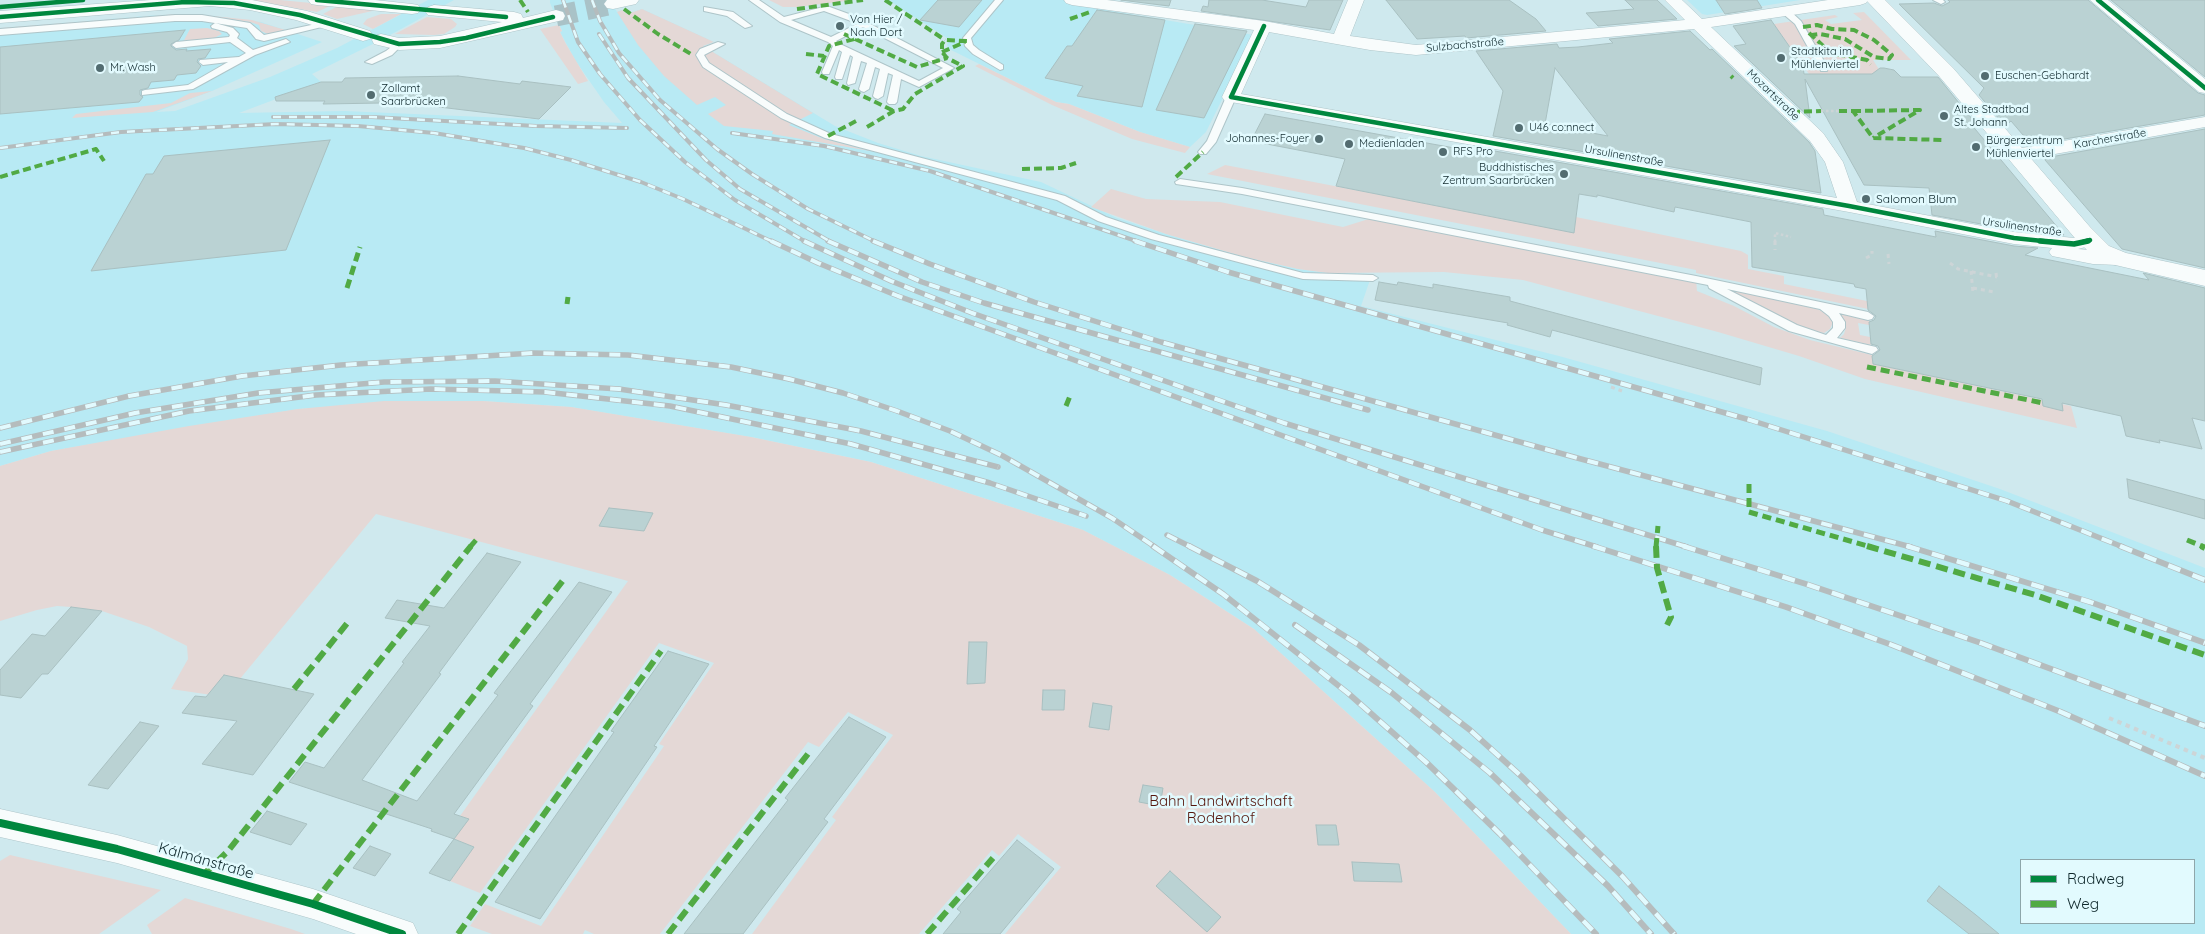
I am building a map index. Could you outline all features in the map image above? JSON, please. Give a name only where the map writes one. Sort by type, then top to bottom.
[{"type":"main road","points":[[0,6],[83,0]]},
{"type":"main road","points":[[317,0],[406,8],[338,27]]},
{"type":"main road","points":[[1875,0],[1927,50],[2090,240]]},
{"type":"main road","points":[[0,17],[210,2],[250,4],[381,40],[440,42],[554,17],[517,18],[434,12]]},
{"type":"main road","points":[[440,42],[464,28],[467,21],[459,14]]},
{"type":"main road","name":"Ursulinenstraße","points":[[2090,240],[2101,251],[2119,259],[2205,278]]},
{"type":"street","name":"Sulzbachstraße","points":[[1072,0],[1124,4],[1370,45],[1416,50],[1699,24],[1860,0]]},
{"type":"street","points":[[1340,40],[1356,0]]},
{"type":"street","name":"Mozartstraße","points":[[1673,0],[1817,137],[1834,162],[1849,206]]},
{"type":"street","points":[[2098,0],[2205,88]]},
{"type":"street","points":[[1231,97],[1264,26]]},
{"type":"street","name":"Ursulinenstraße","points":[[1231,97],[1849,206],[2014,238],[2074,244],[2090,240]]},
{"type":"street","name":"Karcherstraße","points":[[2016,155],[2205,122]]},
{"type":"street","name":"Ursulinenstraße","points":[[2014,238],[2053,251],[2093,258],[2119,259]]},
{"type":"street","name":"Kálmánstraße","points":[[0,823],[117,849],[312,904],[402,934]]},
{"type":"lane","points":[[753,0],[782,20],[919,84],[950,68],[863,24],[824,8],[782,20]]},
{"type":"lane","points":[[999,0],[967,38],[969,46],[1000,67]]},
{"type":"lane","points":[[708,9],[730,14],[748,26]]},
{"type":"lane","points":[[1785,11],[1798,23],[1822,67],[1844,64]]},
{"type":"lane","points":[[0,32],[175,18],[202,18],[242,23],[250,26],[258,37],[264,38],[302,30],[338,27]]},
{"type":"lane","points":[[0,40],[202,24],[230,30],[235,34],[232,39]]},
{"type":"lane","points":[[826,72],[834,43],[863,24]]},
{"type":"lane","points":[[145,93],[190,87],[252,53],[338,27]]},
{"type":"lane","points":[[0,36],[18,35],[28,37]]},
{"type":"lane","points":[[176,45],[232,39],[252,53]]},
{"type":"lane","points":[[369,62],[389,53],[381,40]]},
{"type":"lane","points":[[721,44],[700,55],[706,65],[784,116],[828,136],[1061,198],[1102,219],[1155,237],[1252,264],[1303,276],[1373,278]]},
{"type":"lane","points":[[839,77],[847,50]]},
{"type":"lane","points":[[851,83],[858,56]]},
{"type":"lane","points":[[203,62],[242,58]]},
{"type":"lane","points":[[864,90],[872,62]]},
{"type":"lane","points":[[878,96],[885,68]]},
{"type":"lane","points":[[892,102],[898,74]]},
{"type":"lane","points":[[1203,152],[1210,142],[1231,97]]},
{"type":"lane","points":[[1180,182],[1251,193],[1704,280],[1868,316]]},
{"type":"lane","points":[[1704,280],[1756,310],[1793,328],[1872,350]]},
{"type":"lane","points":[[1823,306],[1833,313],[1839,322],[1839,328],[1836,333],[1828,339]]},
{"type":"path","points":[[1821,112],[1839,111]]},
{"type":"path","points":[[1776,250],[1775,234],[1791,236]]},
{"type":"path","points":[[1866,258],[1872,255],[1872,251]]},
{"type":"path","points":[[1888,254],[1889,264]]},
{"type":"path","points":[[1950,263],[1958,269],[1997,279],[1996,272]]},
{"type":"path","points":[[1971,271],[1973,293]]},
{"type":"path","points":[[1973,288],[1994,292]]},
{"type":"path","points":[[1611,387],[1622,391]]},
{"type":"path","points":[[2110,718],[2205,758]]},
{"type":"shaded area","points":[[428,0],[454,0],[381,40],[312,74],[321,82],[239,113],[344,111],[622,123],[604,102],[575,60],[560,32],[562,31],[550,3],[550,0],[611,0],[617,12],[622,10],[627,14],[642,9],[714,42],[703,46],[835,126],[878,143],[921,156],[1041,182],[1117,218],[1245,257],[1298,269],[1328,273],[1372,274],[1361,306],[1559,356],[1827,431],[2000,489],[2205,568],[2205,934],[1571,934],[1435,792],[1254,629],[1170,575],[1083,530],[871,462],[751,437],[571,407],[483,401],[298,409],[51,451],[0,466],[0,28],[159,15],[203,15],[261,22],[322,42],[212,91],[156,112],[175,111],[270,77],[337,48]]},
{"type":"shaded area","points":[[888,0],[1104,0],[1100,9],[1254,35],[1206,132],[1190,147],[1140,132],[1069,104],[1056,102],[949,49],[947,45],[949,40]]},
{"type":"shaded area","points":[[1687,0],[1800,0],[1707,15],[1702,14]]},
{"type":"green space","points":[[249,0],[280,0],[332,5],[317,12]]},
{"type":"green space","points":[[769,0],[854,0],[783,7]]},
{"type":"green space","points":[[340,5],[381,9],[337,19],[323,14]]},
{"type":"green space","points":[[642,9],[714,42],[703,46],[813,113],[789,125],[824,139],[876,152],[772,134],[773,131],[724,126],[708,114],[726,105],[715,97],[697,105],[664,76],[638,45],[617,12],[622,10],[627,14]]},
{"type":"green space","points":[[1864,12],[1911,60],[1873,60],[1882,74],[1809,74],[1774,24],[1835,15],[1838,17],[1825,20],[1831,24],[1862,20],[1853,13]]},
{"type":"green space","points":[[178,14],[252,20],[289,31],[270,35],[261,31],[259,25],[250,22],[214,17],[0,30],[0,28]]},
{"type":"green space","points":[[381,14],[401,14],[373,29],[363,24],[367,19]]},
{"type":"green space","points":[[427,17],[451,19],[457,24],[444,34],[395,34]]},
{"type":"green space","points":[[559,25],[566,44],[588,81],[578,84],[540,29]]},
{"type":"green space","points":[[207,28],[219,31],[222,34],[212,39],[183,42],[190,29]]},
{"type":"green space","points":[[979,64],[1056,102],[1069,104],[1140,132],[1190,147],[1185,153],[1132,139],[1052,105],[975,66]]},
{"type":"green space","points":[[212,91],[153,112],[72,118],[76,114],[171,103],[190,93]]},
{"type":"green space","points":[[1225,165],[1574,232],[1576,217],[1741,251],[1748,255],[1748,269],[1784,276],[1784,284],[1867,301],[1868,309],[1696,273],[1696,270],[1207,174]]},
{"type":"green space","points":[[1111,189],[1146,199],[1220,202],[1343,227],[1375,217],[1696,279],[1697,291],[1734,306],[1774,327],[1810,340],[1872,355],[1873,364],[2071,406],[2077,428],[1865,379],[1799,356],[1718,332],[1523,280],[1444,272],[1328,273],[1298,269],[1245,257],[1166,234],[1091,207]]},
{"type":"green space","points":[[1723,288],[1817,309],[1826,313],[1833,322],[1830,329],[1824,333],[1795,326]]},
{"type":"green space","points":[[1839,314],[1869,320],[1869,325],[1858,323],[1860,335],[1870,337],[1871,345],[1840,338],[1844,334],[1846,327]]},
{"type":"green space","name":"Bahn Landwirtschaft Rodenhof","points":[[384,401],[483,401],[571,407],[751,437],[871,462],[1083,530],[1170,575],[1254,629],[1435,792],[1571,934],[1005,934],[1061,867],[1018,834],[999,856],[992,850],[919,934],[752,934],[836,820],[832,817],[893,735],[848,712],[819,747],[808,742],[660,934],[594,934],[585,930],[583,934],[492,934],[470,926],[485,904],[541,926],[664,746],[659,744],[714,663],[659,643],[480,893],[450,881],[474,847],[454,839],[468,819],[460,816],[628,581],[376,514],[225,697],[171,689],[188,659],[187,646],[149,627],[102,611],[57,606],[0,621],[0,466],[51,451],[189,426],[298,409]]},
{"type":"green space","points":[[10,855],[161,890],[99,934],[0,934],[0,861]]},
{"type":"green space","points":[[185,898],[305,934],[152,934],[147,925]]},
{"type":"building","points":[[938,0],[982,0],[959,27],[920,20]]},
{"type":"building","points":[[1121,0],[1171,0],[1169,6]]},
{"type":"building","points":[[1209,0],[1262,0],[1306,7],[1309,0],[1343,0],[1330,30],[1201,11],[1203,6],[1208,7]]},
{"type":"building","points":[[1386,0],[1509,0],[1536,19],[1546,31],[1466,38],[1465,36],[1417,39]]},
{"type":"building","points":[[1625,0],[1657,0],[1677,19],[1598,26],[1586,13],[1634,9]]},
{"type":"building","points":[[1716,0],[1757,0],[1762,8],[1725,14]]},
{"type":"building","points":[[1948,0],[2088,0],[2198,93],[2205,95],[2205,115],[2047,142],[2023,135],[2011,121],[2005,126],[1979,95],[1984,88],[1899,4],[1934,3],[1942,6],[1950,2]]},
{"type":"building","points":[[2111,0],[2205,0],[2205,77]]},
{"type":"building","points":[[1097,10],[1165,20],[1142,107],[1077,96],[1083,86],[1045,78],[1067,46],[1072,46]]},
{"type":"building","points":[[1771,20],[1803,66],[1804,74],[1872,74],[1880,68],[1884,68],[1894,70],[1901,77],[1938,77],[1977,125],[1970,123],[2064,235],[2014,230],[1932,215],[1929,188],[1864,185],[1805,79],[1810,118],[1734,46],[1746,44],[1733,26]]},
{"type":"building","points":[[1195,24],[1247,31],[1204,118],[1156,110]]},
{"type":"building","name":"Mr. Wash","points":[[185,30],[179,40],[171,44],[171,46],[176,50],[187,49],[186,51],[211,49],[205,58],[198,59],[197,62],[201,66],[196,73],[177,75],[174,80],[151,82],[148,88],[140,90],[140,95],[143,97],[139,102],[0,114],[0,47]]},
{"type":"building","points":[[1690,31],[1710,50],[1712,49],[1809,142],[1815,151],[1821,193],[1493,136],[1503,91],[1476,51],[1557,44],[1559,48],[1613,43],[1609,39]],"holes":[[[1555,68],[1608,136],[1545,124]]]},
{"type":"building","points":[[458,76],[520,84],[522,81],[571,87],[539,119],[439,107],[442,102],[323,104],[325,101],[276,101],[275,97],[321,82],[342,82],[345,78]]},
{"type":"building","points":[[1265,114],[1488,154],[1489,150],[1823,209],[1824,215],[1936,237],[1935,231],[2014,246],[2038,248],[2025,255],[2149,280],[2143,273],[2205,288],[2205,421],[2192,418],[2202,449],[2159,440],[2160,443],[2126,436],[2121,416],[2062,403],[2063,411],[2043,406],[2042,399],[1873,364],[1872,356],[1880,350],[1878,346],[1871,344],[1869,322],[1874,320],[1876,316],[1868,310],[1866,289],[1855,287],[1854,284],[1752,267],[1751,222],[1675,207],[1674,212],[1597,195],[1597,197],[1579,194],[1574,233],[1336,186],[1345,159],[1251,141]]},
{"type":"building","points":[[2205,129],[2205,268],[2122,249],[2045,160],[2045,158]]},
{"type":"building","points":[[330,140],[286,250],[91,271],[146,174],[153,174],[164,156]]},
{"type":"building","points":[[1379,282],[1397,285],[1398,282],[1433,288],[1433,284],[1510,297],[1510,301],[1762,368],[1760,385],[1552,330],[1550,337],[1507,325],[1508,323],[1375,300]]},
{"type":"building","points":[[2127,479],[2205,500],[2205,519],[2129,498]]},
{"type":"building","points":[[609,508],[653,513],[644,531],[599,526]]},
{"type":"building","points":[[487,553],[521,562],[362,780],[417,801],[498,695],[494,693],[579,582],[612,592],[530,704],[533,706],[454,814],[469,819],[454,839],[431,831],[432,829],[289,782],[305,762],[324,768],[430,626],[385,618],[397,600],[444,608]]},
{"type":"building","points":[[71,607],[102,611],[48,674],[42,674],[21,698],[0,695],[0,670],[32,634],[45,636]]},
{"type":"building","points":[[969,642],[987,642],[985,683],[967,684]]},
{"type":"building","points":[[668,651],[709,664],[654,746],[657,747],[540,919],[495,902],[614,732],[611,731]]},
{"type":"building","points":[[224,675],[314,694],[253,775],[202,764],[237,721],[182,713],[195,696],[206,697]]},
{"type":"building","points":[[1043,690],[1065,690],[1064,710],[1042,710]]},
{"type":"building","points":[[1093,703],[1112,706],[1109,730],[1089,727]]},
{"type":"building","points":[[849,717],[886,737],[824,819],[828,822],[743,934],[684,934],[788,800],[785,798]]},
{"type":"building","points":[[140,722],[159,726],[108,789],[88,785]]},
{"type":"building","points":[[1143,785],[1163,788],[1160,806],[1139,802]]},
{"type":"building","points":[[267,811],[307,824],[291,845],[250,832]]},
{"type":"building","points":[[1316,825],[1336,825],[1339,845],[1318,845]]},
{"type":"building","points":[[454,839],[474,847],[450,881],[429,873]]},
{"type":"building","points":[[1017,840],[1054,869],[1000,934],[943,934],[961,912],[957,909]]},
{"type":"building","points":[[370,846],[391,854],[375,876],[353,868]]},
{"type":"building","points":[[1352,862],[1399,864],[1402,882],[1354,881]]},
{"type":"building","points":[[1170,871],[1221,917],[1207,932],[1156,886]]},
{"type":"building","points":[[1939,886],[1999,934],[1969,934],[1927,901]]},
{"type":"tunnel","points":[[556,16],[613,4]]},
{"type":"railway","points":[[563,0],[578,42],[600,74],[640,120],[685,162],[735,200],[805,242]]},
{"type":"railway","points":[[592,0],[600,21],[619,53],[660,100],[717,149],[752,174],[808,209],[876,242]]},
{"type":"railway","points":[[599,34],[628,78],[706,160],[740,189],[831,242]]},
{"type":"railway","points":[[273,117],[372,117],[536,126],[627,128]]},
{"type":"railway","points":[[0,148],[121,132],[276,124],[358,126],[434,133],[524,148],[571,160],[641,182],[683,199],[773,242]]},
{"type":"railway","points":[[732,133],[824,146],[930,171],[1139,242]]},
{"type":"railway","points":[[771,241],[818,263],[898,296],[1542,530],[1597,547]]},
{"type":"railway","points":[[828,241],[922,282],[984,303],[1368,410]]},
{"type":"railway","points":[[873,241],[1034,302],[1161,342],[1581,459],[1911,547]]},
{"type":"railway","points":[[1135,241],[1228,272],[1750,420],[2007,501],[2123,547]]},
{"type":"railway","points":[[805,242],[891,281],[972,313],[1284,423],[1687,547]]},
{"type":"railway","points":[[0,428],[129,396],[242,376],[341,365],[533,353],[628,355],[731,367],[789,379],[843,393],[897,411],[950,431],[1003,456],[1112,518],[1155,547]]},
{"type":"railway","points":[[0,444],[135,413],[258,393],[384,382],[495,381],[619,389],[726,405],[861,431],[998,467]]},
{"type":"railway","points":[[0,452],[189,411],[316,395],[431,389],[545,392],[670,406],[851,444],[990,483],[1086,516]]},
{"type":"railway","points":[[1167,535],[1189,546]]},
{"type":"railway","points":[[1153,546],[1223,594],[1349,694],[1427,763],[1500,834],[1596,934]]},
{"type":"railway","points":[[1189,546],[1257,581],[1359,645],[1470,730],[1521,776],[1622,876],[1674,934]]},
{"type":"railway","points":[[1593,546],[1786,607],[1892,645],[2061,712],[2205,776]]},
{"type":"railway","points":[[1683,546],[1806,584],[1981,643],[2205,726]]},
{"type":"railway","points":[[1907,546],[2090,602],[2205,643]]},
{"type":"railway","points":[[2120,546],[2205,580]]},
{"type":"railway","points":[[1295,625],[1392,693],[1490,773],[1608,886],[1651,934]]},
{"type":"marked path","points":[[520,0],[528,12]]},
{"type":"marked path","points":[[797,9],[863,0]]},
{"type":"marked path","points":[[885,0],[945,40]]},
{"type":"marked path","points":[[624,9],[658,34],[691,54]]},
{"type":"marked path","points":[[1070,19],[1090,12]]},
{"type":"marked path","points":[[1803,27],[1817,25],[1832,29],[1854,30],[1874,40],[1892,55],[1889,59],[1874,57],[1845,39],[1820,34],[1812,35]]},
{"type":"marked path","points":[[1809,33],[1831,53],[1867,60],[1871,64]]},
{"type":"marked path","points":[[844,34],[917,67],[939,62],[947,58]]},
{"type":"marked path","points":[[854,39],[829,46],[817,74],[894,111]]},
{"type":"marked path","points":[[867,127],[894,111],[903,109],[915,94],[963,66],[947,58],[942,52],[942,44],[945,40],[967,41]]},
{"type":"marked path","points":[[942,52],[965,42]]},
{"type":"marked path","points":[[806,54],[824,56]]},
{"type":"marked path","points":[[1853,111],[1920,110],[1873,138]]},
{"type":"marked path","points":[[1792,112],[1821,111]]},
{"type":"marked path","points":[[1839,111],[1853,111],[1873,138],[1943,140]]},
{"type":"marked path","points":[[828,136],[856,121]]},
{"type":"marked path","points":[[0,177],[96,149],[104,161]]},
{"type":"marked path","points":[[1176,177],[1203,152]]},
{"type":"marked path","points":[[1022,169],[1061,168],[1076,163]]},
{"type":"marked path","points":[[347,288],[360,247]]},
{"type":"marked path","points":[[567,304],[568,297]]},
{"type":"marked path","points":[[1867,367],[2043,403]]},
{"type":"marked path","points":[[1066,406],[1070,396]]},
{"type":"marked path","points":[[1749,484],[1749,512],[2035,595],[2205,655]]},
{"type":"marked path","points":[[1658,526],[1656,544],[1657,568],[1671,617],[1667,625]]},
{"type":"marked path","points":[[204,874],[228,851],[477,539]]},
{"type":"marked path","points":[[2187,540],[2205,548]]},
{"type":"marked path","points":[[313,904],[564,579]]},
{"type":"marked path","points":[[294,689],[349,621]]},
{"type":"marked path","points":[[458,934],[661,651]]},
{"type":"marked path","points":[[668,934],[811,750]]},
{"type":"marked path","points":[[927,934],[993,858]]},
{"type":"cycle path","points":[[0,7],[83,0]]},
{"type":"cycle path","points":[[317,0],[506,17]]},
{"type":"cycle path","points":[[2098,0],[2205,88]]},
{"type":"cycle path","points":[[0,17],[185,2],[234,3],[300,15],[399,44],[440,42],[466,38],[553,17]]},
{"type":"cycle path","points":[[1264,26],[1231,97],[1849,206],[2014,238],[2074,244],[2090,240]]},
{"type":"cycle path","points":[[0,823],[117,849],[313,904],[402,934]]},
{"type":"place","name":"Von Hier / Nach Dort","points":[[840,26]]},
{"type":"place","name":"Stadtkita im Mühlenviertel","points":[[1781,58]]},
{"type":"place","name":"Mr. Wash","points":[[100,68]]},
{"type":"place","name":"Euschen-Gebhardt","points":[[1985,76]]},
{"type":"place","name":"Zollamt Saarbrücken","points":[[371,95]]},
{"type":"place","name":"Altes Stadtbad St. Johann","points":[[1944,116]]},
{"type":"place","name":"U46 co:nnect","points":[[1519,128]]},
{"type":"place","name":"Johannes-Foyer","points":[[1319,139]]},
{"type":"place","name":"Medienladen","points":[[1349,144]]},
{"type":"place","name":"Bürgerzentrum Mühlenviertel","points":[[1976,147]]},
{"type":"place","name":"RFS Pro","points":[[1443,152]]},
{"type":"place","name":"Buddhistisches Zentrum Saarbrücken","points":[[1564,174]]},
{"type":"place","name":"Salomon Blum","points":[[1866,199]]}]
